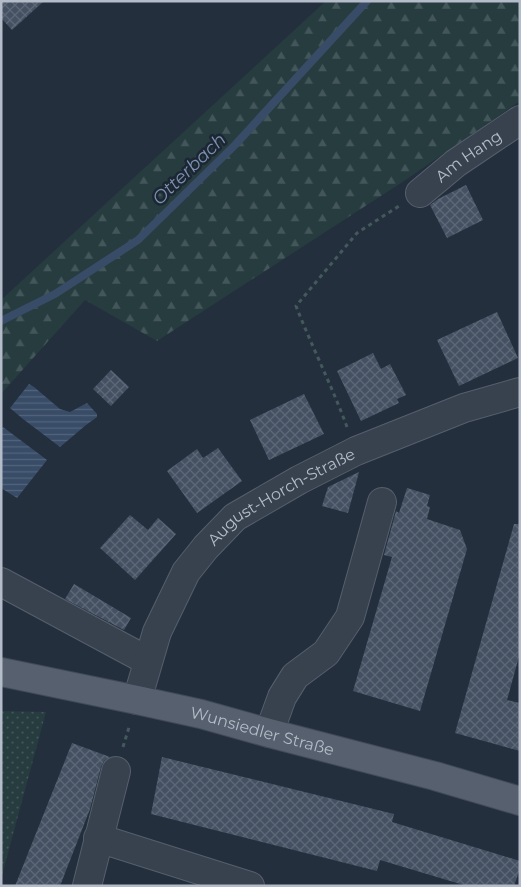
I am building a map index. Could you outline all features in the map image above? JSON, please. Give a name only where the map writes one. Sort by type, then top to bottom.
[{"type":"main road","name":"Wunsiedler Straße","points":[[1,672],[201,714],[435,776],[520,801]]},
{"type":"street","name":"Am Hang","points":[[420,193],[456,163],[520,120]]},
{"type":"street","name":"August-Horch-Straße","points":[[137,700],[157,632],[186,572],[206,547],[235,517],[299,480],[356,451],[464,408],[520,392]]},
{"type":"street","points":[[269,733],[282,697],[295,676],[326,653],[350,617],[382,502]]},
{"type":"street","points":[[1,582],[148,661]]},
{"type":"street","points":[[87,886],[116,771]]},
{"type":"street","points":[[98,838],[250,886]]},
{"type":"path","points":[[356,451],[339,405],[296,306],[357,234],[420,193]]},
{"type":"path","points":[[116,771],[137,700]]},
{"type":"green space","points":[[326,1],[520,1],[520,101],[404,181],[157,341],[85,300],[1,394],[1,300]]},
{"type":"green space","points":[[1,711],[46,712],[1,879]]},
{"type":"water","points":[[29,384],[60,409],[70,412],[87,403],[97,414],[97,417],[60,447],[10,408]]},
{"type":"water","points":[[3,427],[47,460],[17,498],[1,488],[1,430]]},
{"type":"building","points":[[1,1],[44,1],[12,30],[1,18]]},
{"type":"building","points":[[466,185],[483,220],[447,238],[430,205]]},
{"type":"building","points":[[497,312],[518,358],[459,386],[437,340]]},
{"type":"building","points":[[373,353],[381,369],[390,364],[406,395],[397,399],[399,403],[361,421],[337,371]]},
{"type":"building","points":[[111,370],[129,387],[111,406],[93,389]]},
{"type":"building","points":[[304,394],[324,434],[269,460],[250,420]]},
{"type":"building","points":[[218,448],[242,481],[197,513],[167,471],[197,449],[203,458]]},
{"type":"building","points":[[359,472],[348,513],[322,506],[328,487]]},
{"type":"building","points":[[407,488],[430,495],[427,506],[430,507],[427,519],[460,530],[467,549],[420,711],[353,691],[392,557],[384,555],[396,511],[399,513]]},
{"type":"building","points":[[130,515],[148,530],[158,518],[176,534],[135,580],[100,548]]},
{"type":"building","points":[[514,524],[520,524],[520,653],[507,700],[520,703],[520,751],[455,733]]},
{"type":"building","points":[[74,584],[131,618],[124,630],[65,599]]},
{"type":"building","points":[[72,743],[110,757],[104,761],[101,767],[90,809],[60,886],[15,886]]},
{"type":"building","points":[[162,757],[394,814],[392,822],[520,861],[520,869],[514,886],[467,886],[380,860],[377,871],[151,814]]},
{"type":"waterway","name":"Otterbach","points":[[1,321],[55,294],[138,240],[235,145],[367,1]]}]
